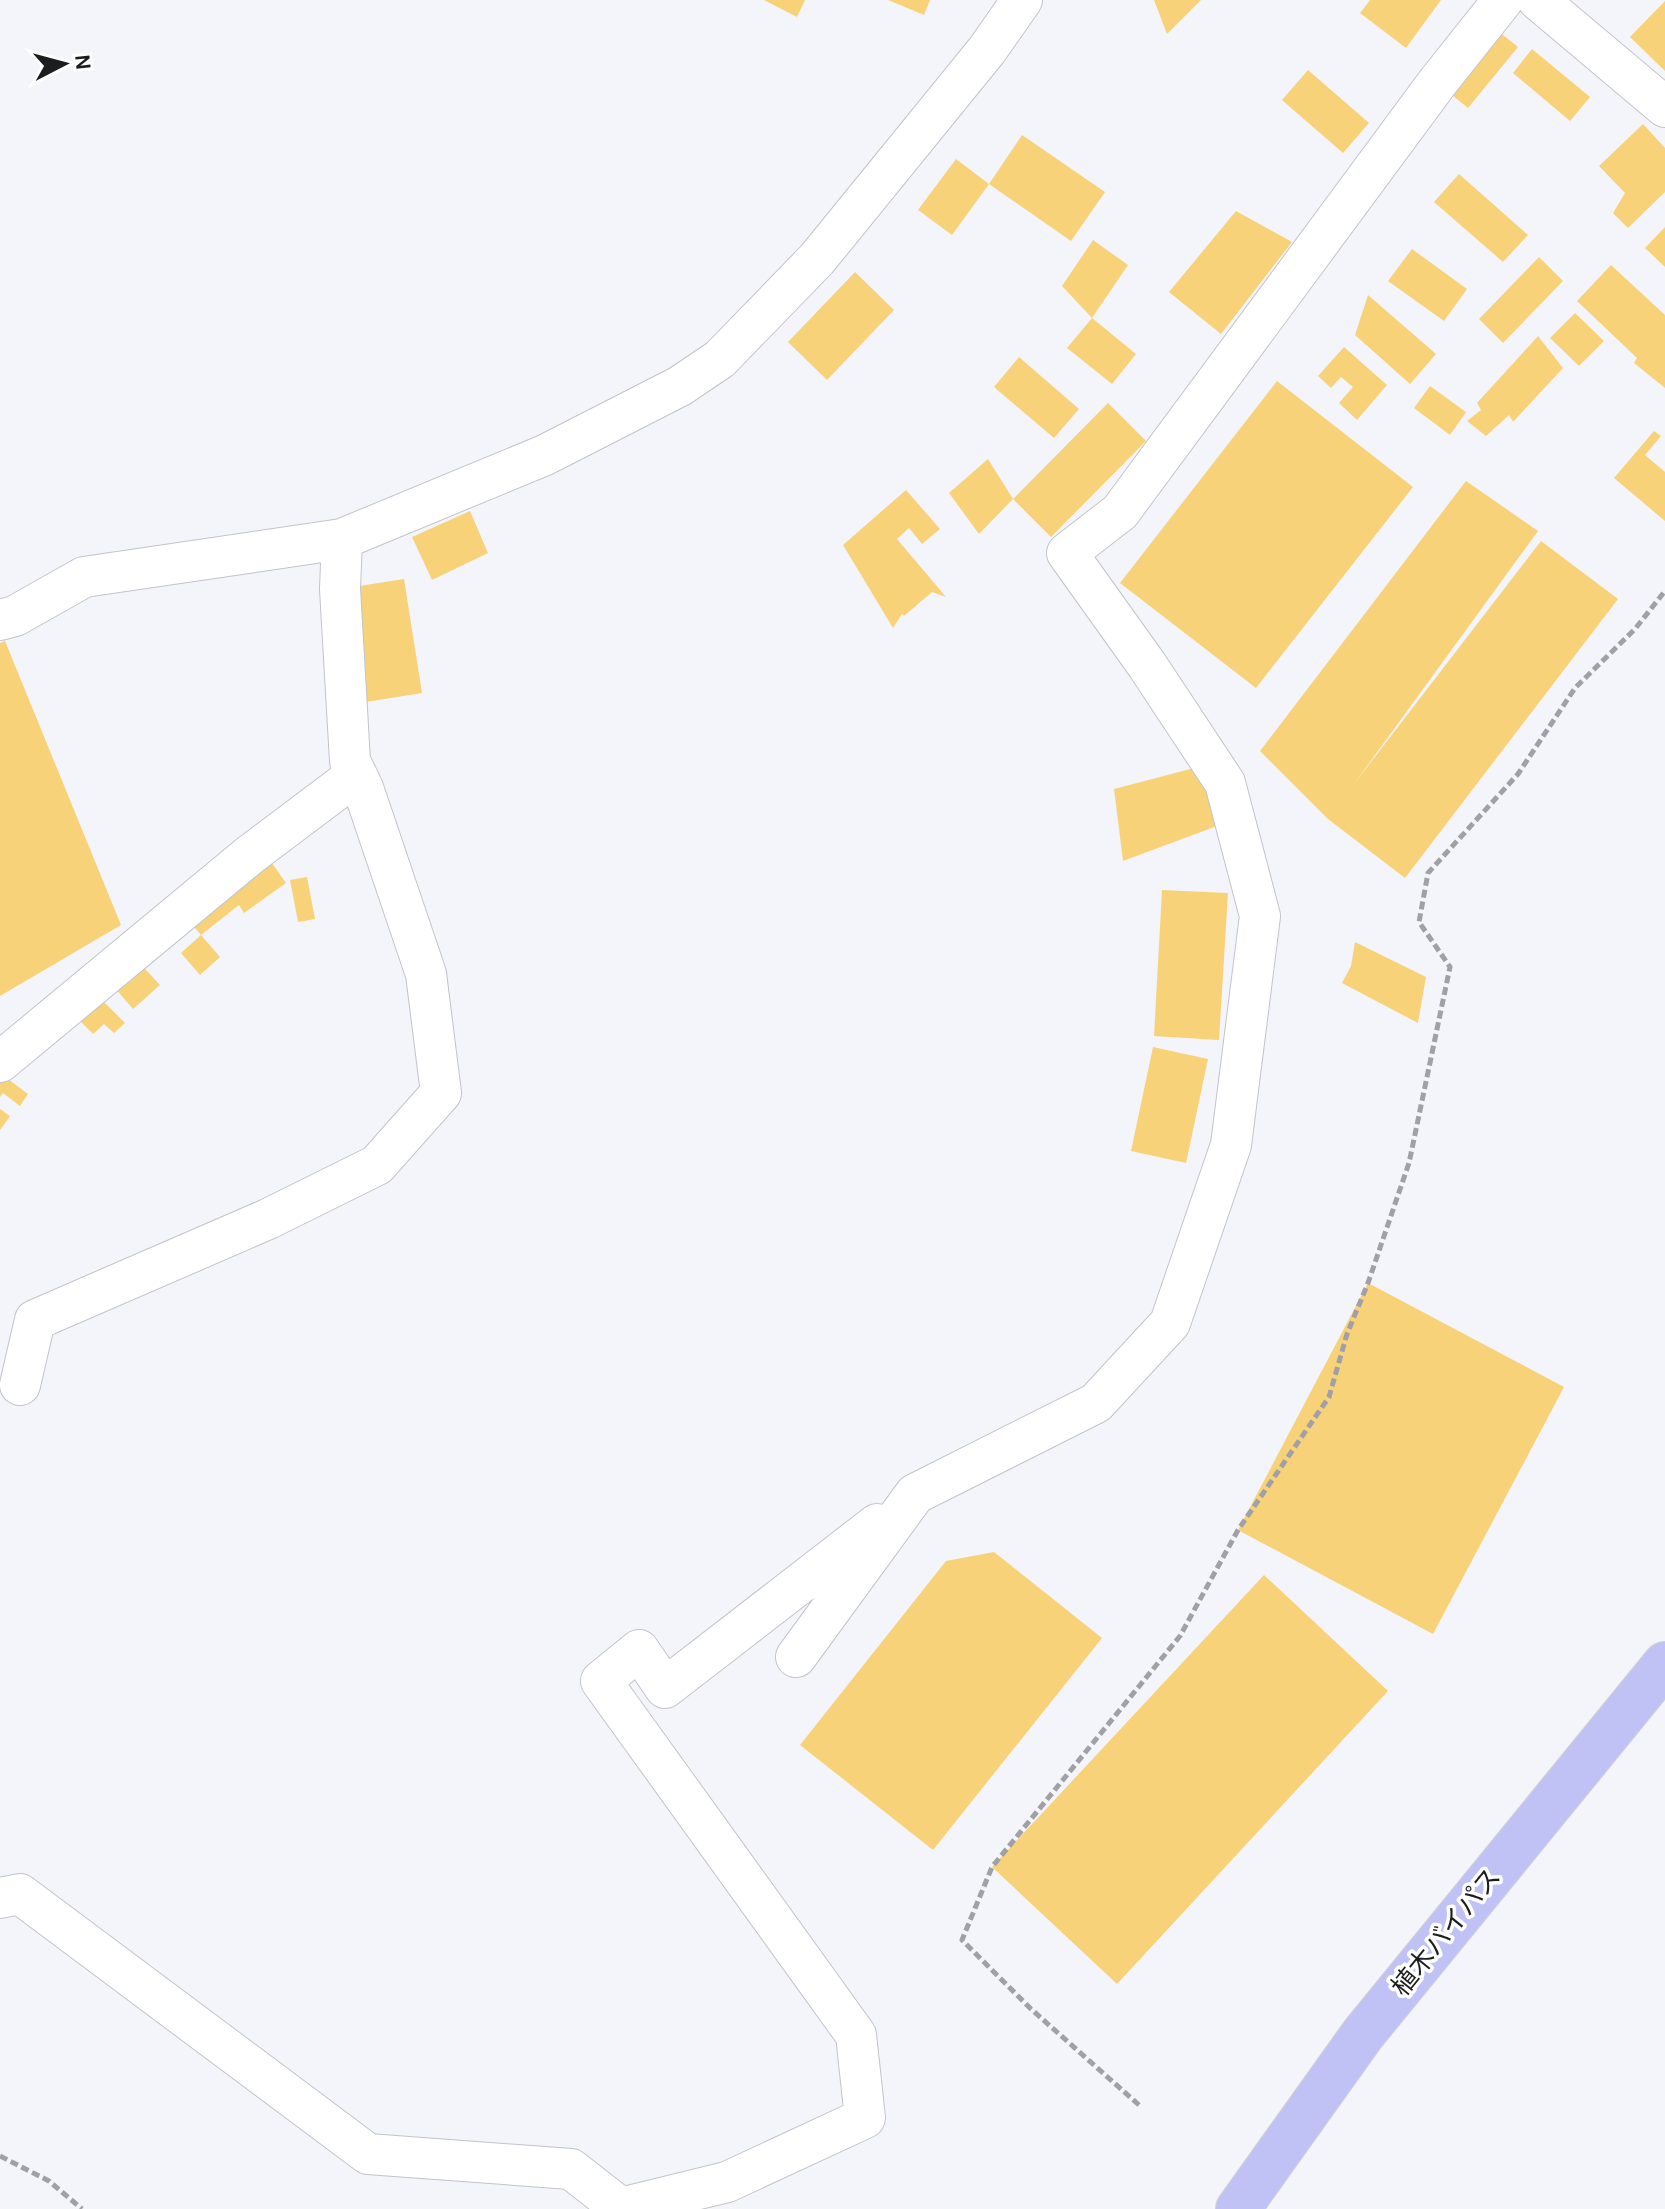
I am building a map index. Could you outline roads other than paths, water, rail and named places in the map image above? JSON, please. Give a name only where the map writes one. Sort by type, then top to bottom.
[{"type":"highway","name":"植木バイパス","points":[[1238,2209],[1363,2034],[1665,1664]]},
{"type":"street","points":[[5,610],[84,577],[342,539],[545,455],[680,386],[720,359],[817,259],[987,50],[1022,0]]},
{"type":"street","points":[[0,1898],[20,1894],[368,2154],[571,2169],[621,2208],[727,2182],[865,2118],[856,2035],[601,1681],[639,1650],[665,1688],[915,1494],[1096,1403],[1170,1323],[1231,1145],[1260,916],[1225,783],[1147,665],[1067,553],[1120,512],[1437,83],[1503,0]]},
{"type":"street","points":[[1538,0],[1665,107]]},
{"type":"street","points":[[20,1385],[35,1320],[268,1219],[377,1165],[441,1093],[426,974],[350,761],[340,589],[342,539]]},
{"type":"street","points":[[0,1062],[251,854],[356,775]]},
{"type":"street","points":[[796,1657],[915,1494]]}]
